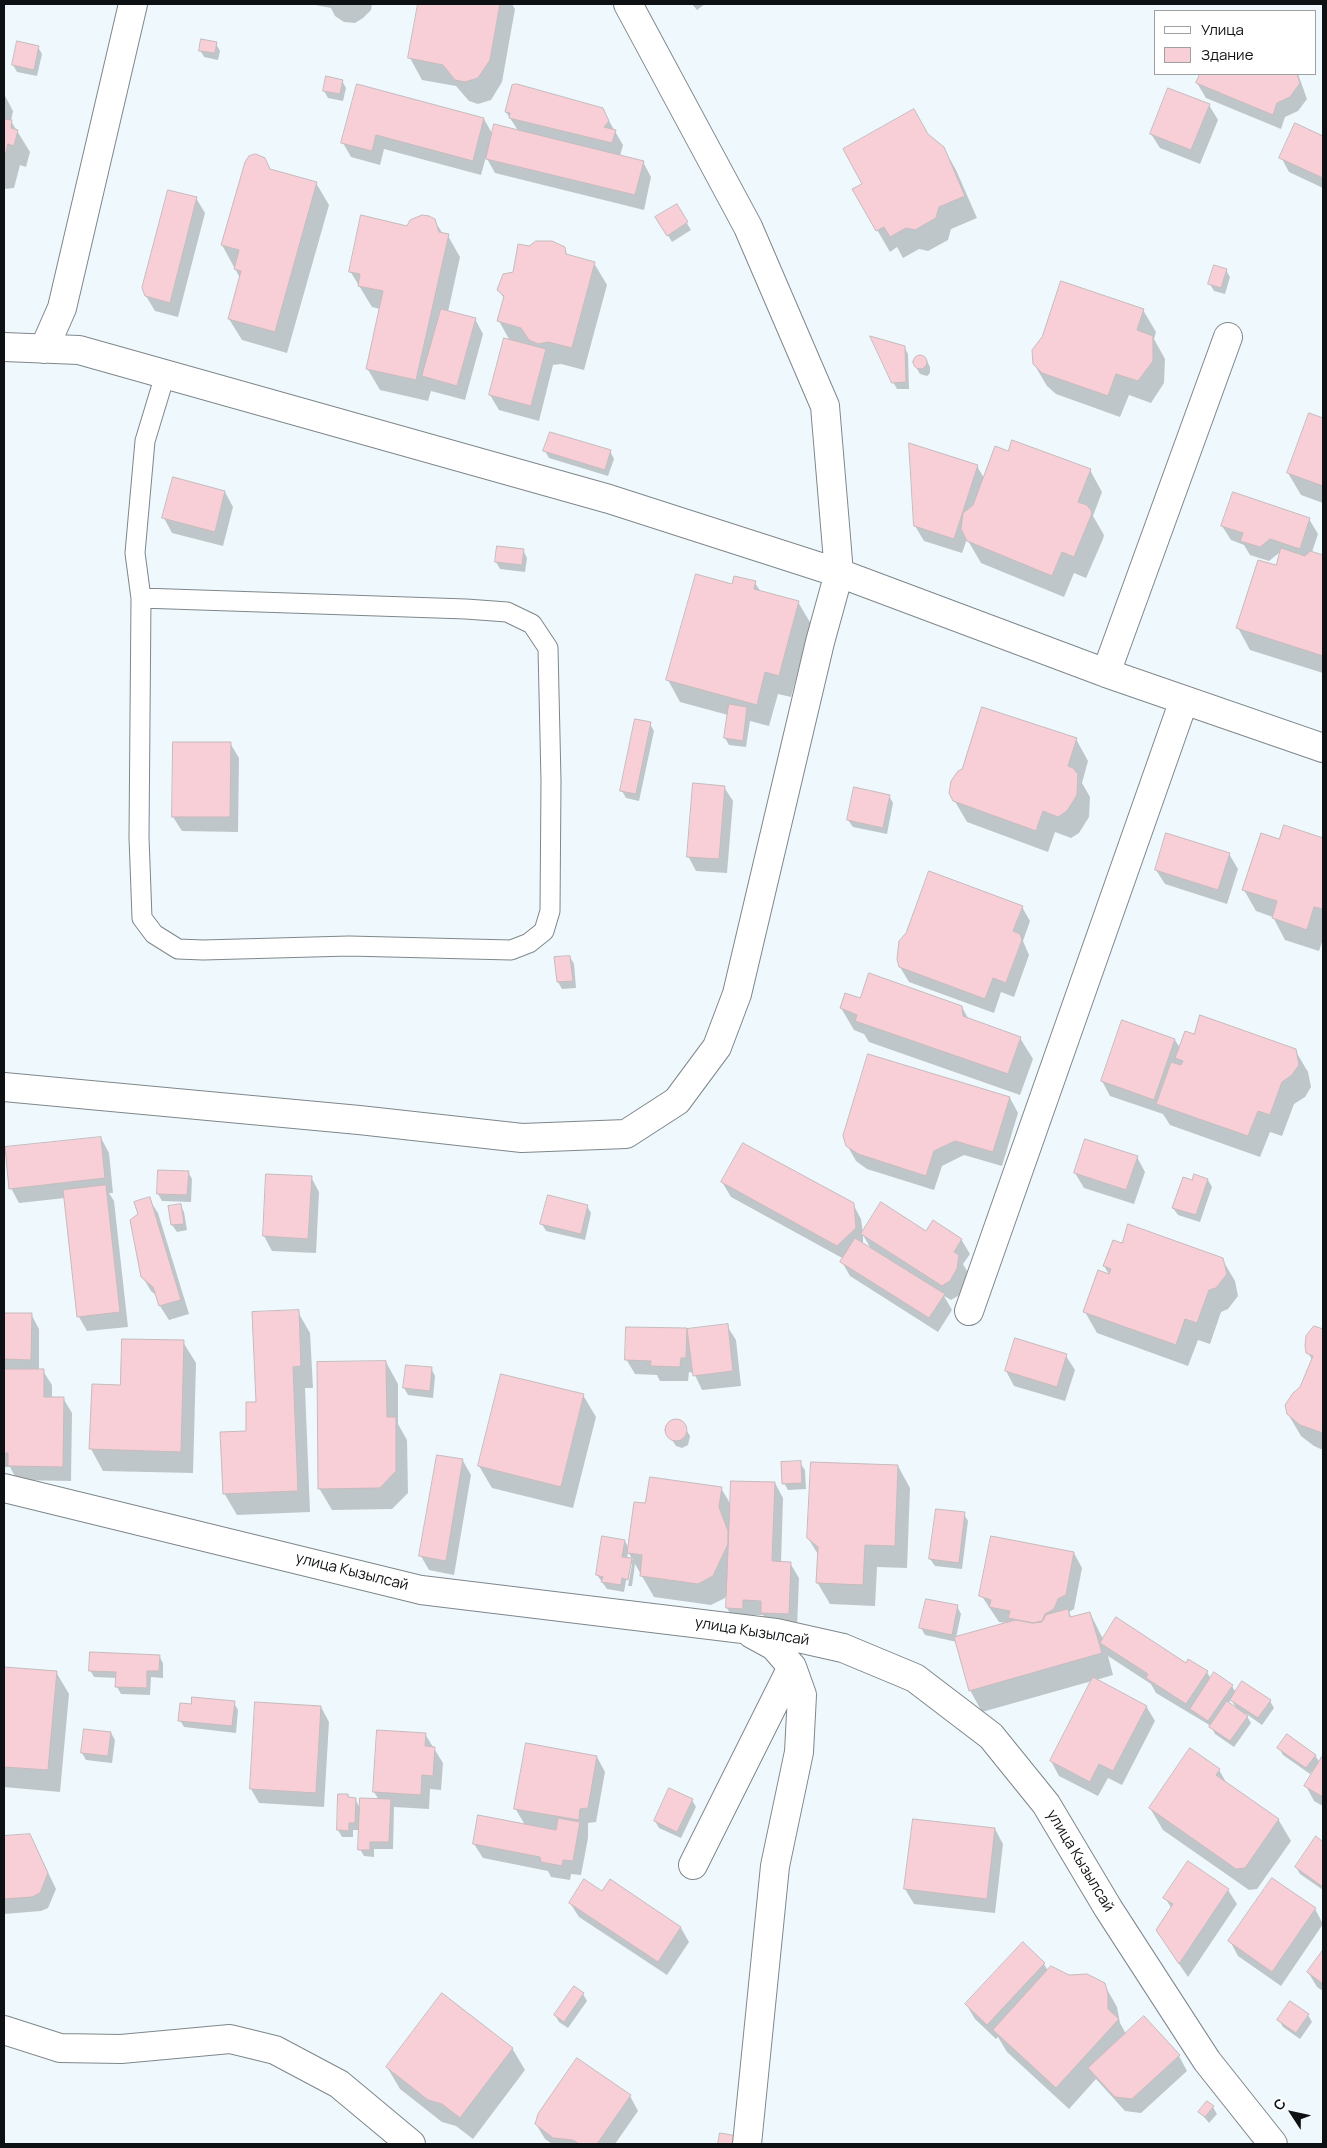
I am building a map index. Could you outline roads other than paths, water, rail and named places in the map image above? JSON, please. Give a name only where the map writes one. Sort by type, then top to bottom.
[{"type":"street","points":[[44,349],[62,308],[133,4]]},
{"type":"street","points":[[4,1087],[359,1120],[522,1138],[626,1134],[677,1101],[717,1047],[737,994],[838,573],[825,406],[748,227],[628,4]]},
{"type":"street","points":[[1106,673],[1228,337]]},
{"type":"street","points":[[4,347],[79,350],[609,499],[838,573],[1106,673],[1323,748]]},
{"type":"street","points":[[969,1311],[1184,700]]},
{"type":"street","name":"улица Кызылсай","points":[[4,1488],[421,1590],[776,1633],[844,1648],[915,1678],[991,1736],[1046,1804],[1108,1908],[1207,2061],[1273,2144]]},
{"type":"street","points":[[744,1629],[774,1646],[792,1667],[802,1695],[799,1752],[775,1866],[747,2144]]},
{"type":"street","points":[[693,1865],[792,1667]]},
{"type":"street","points":[[4,2030],[60,2048],[120,2049],[230,2040],[275,2050],[339,2084],[411,2144]]},
{"type":"lane","points":[[141,598],[506,612],[532,624],[548,648],[551,781],[550,911],[544,931],[529,943],[511,950],[348,946],[203,950],[178,949],[154,934],[142,918],[139,837],[141,598],[135,554],[145,441],[165,375]]}]
